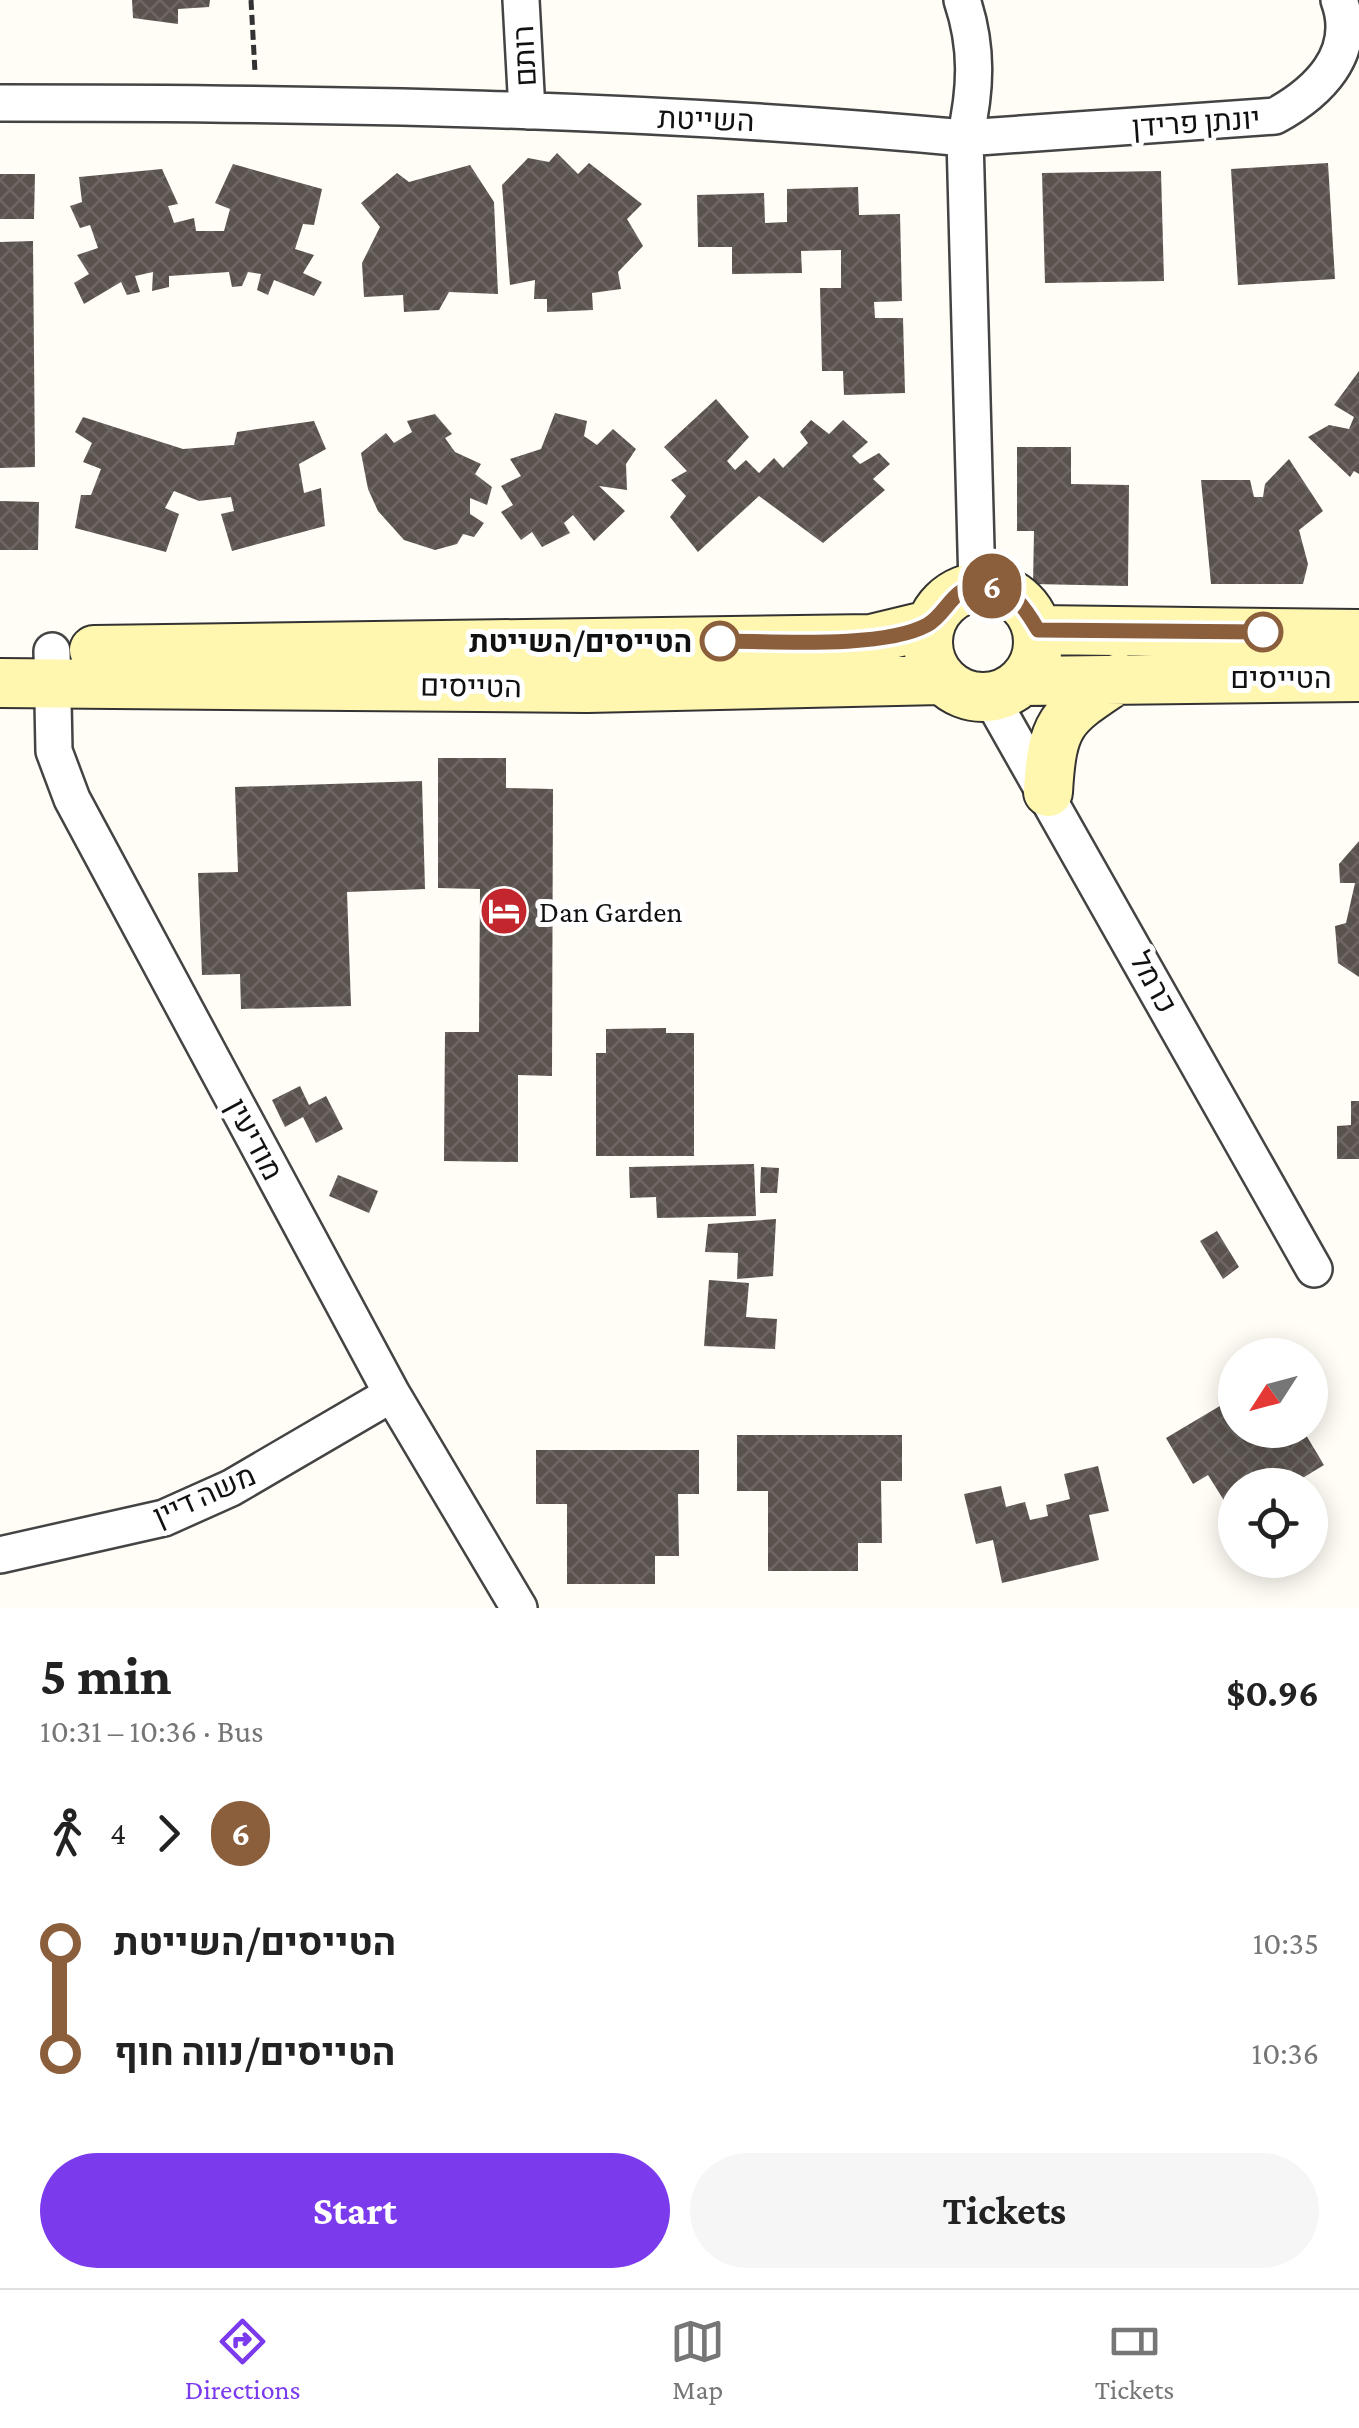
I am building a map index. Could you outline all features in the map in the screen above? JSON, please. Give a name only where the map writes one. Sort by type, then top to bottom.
[{"type":"street","name":"רותם","points":[[520,0],[527,112]]},
{"type":"street","points":[[962,0],[972,30],[975,95],[964,138],[976,586]]},
{"type":"street","name":"יונתן פרידן","points":[[964,138],[1275,116],[1308,98],[1335,74],[1346,45],[1346,13],[1339,0]]},
{"type":"street","name":"השייטת","points":[[0,102],[257,103],[527,112],[807,123],[964,138]]},
{"type":"street","points":[[976,586],[1010,594],[1038,630],[1034,666],[1007,690],[964,694],[941,680],[929,657],[929,625],[957,594],[976,586]]},
{"type":"street","name":"הטייסים","points":[[0,683],[53,666],[871,639],[929,625]]},
{"type":"street","name":"הטייסים","points":[[1038,630],[1359,634]]},
{"type":"street","name":"הטייסים","points":[[0,652],[53,666],[586,688],[941,680]]},
{"type":"street","name":"מודיעין","points":[[53,666],[54,751],[72,799],[392,1394],[519,1608]]},
{"type":"street","name":"הטייסים","points":[[1007,690],[1119,678],[1359,677]]},
{"type":"street","points":[[1048,792],[1050,756],[1066,714],[1119,678]]},
{"type":"street","name":"כרמל","points":[[1007,690],[1048,792],[1314,1269]]},
{"type":"street","name":"משה דיין","points":[[0,1555],[164,1518],[231,1488],[392,1394]]},
{"type":"path","points":[[251,0],[257,103]]},
{"type":"building","points":[[132,0],[210,0],[209,7],[178,9],[178,24],[133,18]]},
{"type":"building","points":[[557,153],[578,174],[589,163],[642,204],[627,219],[643,246],[618,272],[621,289],[592,293],[593,310],[547,312],[547,299],[534,299],[535,280],[510,285],[502,185],[528,158],[549,162]]},
{"type":"building","points":[[1328,163],[1335,279],[1238,285],[1231,169]]},
{"type":"building","points":[[233,164],[322,189],[314,225],[303,224],[295,249],[314,255],[303,273],[322,282],[314,296],[274,280],[268,295],[257,290],[261,274],[248,272],[242,286],[232,287],[229,272],[169,276],[169,287],[152,291],[153,272],[135,276],[140,292],[127,295],[121,282],[84,304],[74,283],[89,274],[77,255],[98,248],[90,225],[80,228],[70,206],[82,202],[79,177],[162,169],[178,204],[168,206],[174,223],[194,218],[196,231],[224,231],[230,209],[215,203]]},
{"type":"building","points":[[470,165],[494,202],[498,294],[449,292],[439,310],[404,312],[403,295],[364,297],[362,263],[380,227],[361,203],[397,173],[409,182]]},
{"type":"building","points":[[1161,171],[1164,281],[1045,283],[1042,173]]},
{"type":"building","points":[[0,174],[35,174],[34,219],[0,219]]},
{"type":"building","points":[[858,187],[859,215],[900,214],[902,301],[874,302],[875,318],[903,318],[905,393],[844,395],[843,371],[822,371],[820,288],[841,288],[841,250],[801,251],[802,273],[732,274],[732,247],[698,247],[697,195],[764,193],[765,223],[787,222],[787,189]]},
{"type":"building","points":[[33,241],[35,467],[0,468],[0,242]]},
{"type":"building","points":[[1359,371],[1359,474],[1354,471],[1350,477],[1308,437],[1329,425],[1349,429],[1354,417],[1334,405]]},
{"type":"building","points":[[716,399],[749,437],[727,461],[735,470],[746,460],[759,473],[774,458],[783,468],[808,443],[800,432],[811,420],[829,434],[843,420],[868,442],[852,456],[860,464],[879,453],[890,464],[873,479],[885,490],[823,543],[759,496],[698,552],[670,517],[686,496],[671,480],[687,471],[664,447]]},
{"type":"building","points":[[555,413],[587,421],[584,436],[597,445],[613,429],[636,449],[626,464],[627,490],[599,486],[625,511],[594,541],[573,515],[564,523],[570,533],[542,547],[532,532],[521,540],[501,512],[513,505],[501,486],[521,476],[510,459],[541,449]]},
{"type":"building","points":[[435,414],[452,434],[445,438],[455,452],[481,464],[475,474],[492,487],[487,505],[470,498],[470,514],[484,523],[474,537],[463,534],[457,544],[435,550],[404,540],[378,511],[368,489],[361,453],[386,433],[394,443],[412,432],[407,421]]},
{"type":"building","points":[[83,417],[183,449],[234,445],[237,432],[314,421],[326,449],[299,464],[304,493],[321,488],[325,526],[232,551],[221,514],[234,511],[231,497],[199,501],[174,491],[165,508],[179,514],[166,552],[75,528],[81,495],[91,495],[101,469],[83,462],[92,443],[75,432]]},
{"type":"building","points":[[1017,447],[1071,447],[1071,484],[1129,485],[1128,586],[1033,584],[1034,531],[1017,531]]},
{"type":"building","points":[[1289,459],[1323,511],[1299,530],[1308,564],[1303,584],[1211,584],[1201,480],[1250,480],[1254,497],[1263,497],[1265,484]]},
{"type":"building","points":[[0,501],[39,502],[38,550],[0,550]]},
{"type":"building","points":[[438,758],[506,758],[506,788],[553,789],[552,1076],[518,1075],[518,1162],[444,1161],[445,1032],[479,1032],[480,889],[438,888]]},
{"type":"building","points":[[422,781],[425,889],[347,892],[351,1006],[241,1009],[240,974],[202,975],[198,873],[238,872],[235,787]]},
{"type":"building","points":[[1359,841],[1359,977],[1338,963],[1335,926],[1346,923],[1355,883],[1340,883],[1339,864]]},
{"type":"building","points":[[666,1028],[666,1033],[694,1033],[694,1156],[596,1156],[596,1053],[606,1053],[606,1029]]},
{"type":"building","points":[[300,1086],[309,1105],[326,1096],[343,1129],[316,1143],[303,1117],[285,1127],[272,1100]]},
{"type":"building","points":[[1351,1101],[1359,1101],[1359,1159],[1337,1159],[1337,1126],[1351,1125]]},
{"type":"building","points":[[754,1164],[756,1216],[657,1218],[656,1197],[630,1198],[629,1167]]},
{"type":"building","points":[[761,1167],[779,1168],[777,1193],[760,1193]]},
{"type":"building","points":[[338,1175],[378,1191],[369,1213],[329,1196]]},
{"type":"building","points":[[776,1219],[773,1276],[737,1279],[738,1253],[705,1252],[708,1224]]},
{"type":"building","points":[[1217,1231],[1239,1267],[1223,1279],[1200,1241]]},
{"type":"building","points":[[709,1280],[749,1283],[746,1317],[777,1319],[775,1349],[704,1346]]},
{"type":"building","points":[[1218,1407],[1218,1448],[1314,1448],[1324,1465],[1218,1468],[1218,1491],[1208,1475],[1193,1484],[1166,1438]]},
{"type":"building","points":[[737,1435],[902,1435],[902,1481],[881,1481],[882,1543],[858,1543],[858,1571],[768,1571],[768,1491],[737,1491]]},
{"type":"building","points":[[536,1450],[699,1450],[699,1494],[678,1494],[679,1556],[655,1556],[655,1584],[567,1584],[567,1504],[536,1504]]},
{"type":"building","points":[[1098,1466],[1109,1511],[1089,1515],[1099,1560],[1002,1583],[993,1540],[976,1544],[964,1494],[1001,1486],[1006,1507],[1025,1502],[1030,1520],[1048,1516],[1046,1505],[1070,1499],[1064,1474]]},
{"type":"bus line","name":"6","points":[[720,641],[871,639],[929,625],[957,594],[976,586],[993,586],[1010,594],[1024,607],[1038,630],[1263,632]]},
{"type":"place","name":"הטייסים/השייטת","points":[[720,641]]},
{"type":"place","name":"Dan Garden","points":[[504,911]]}]
